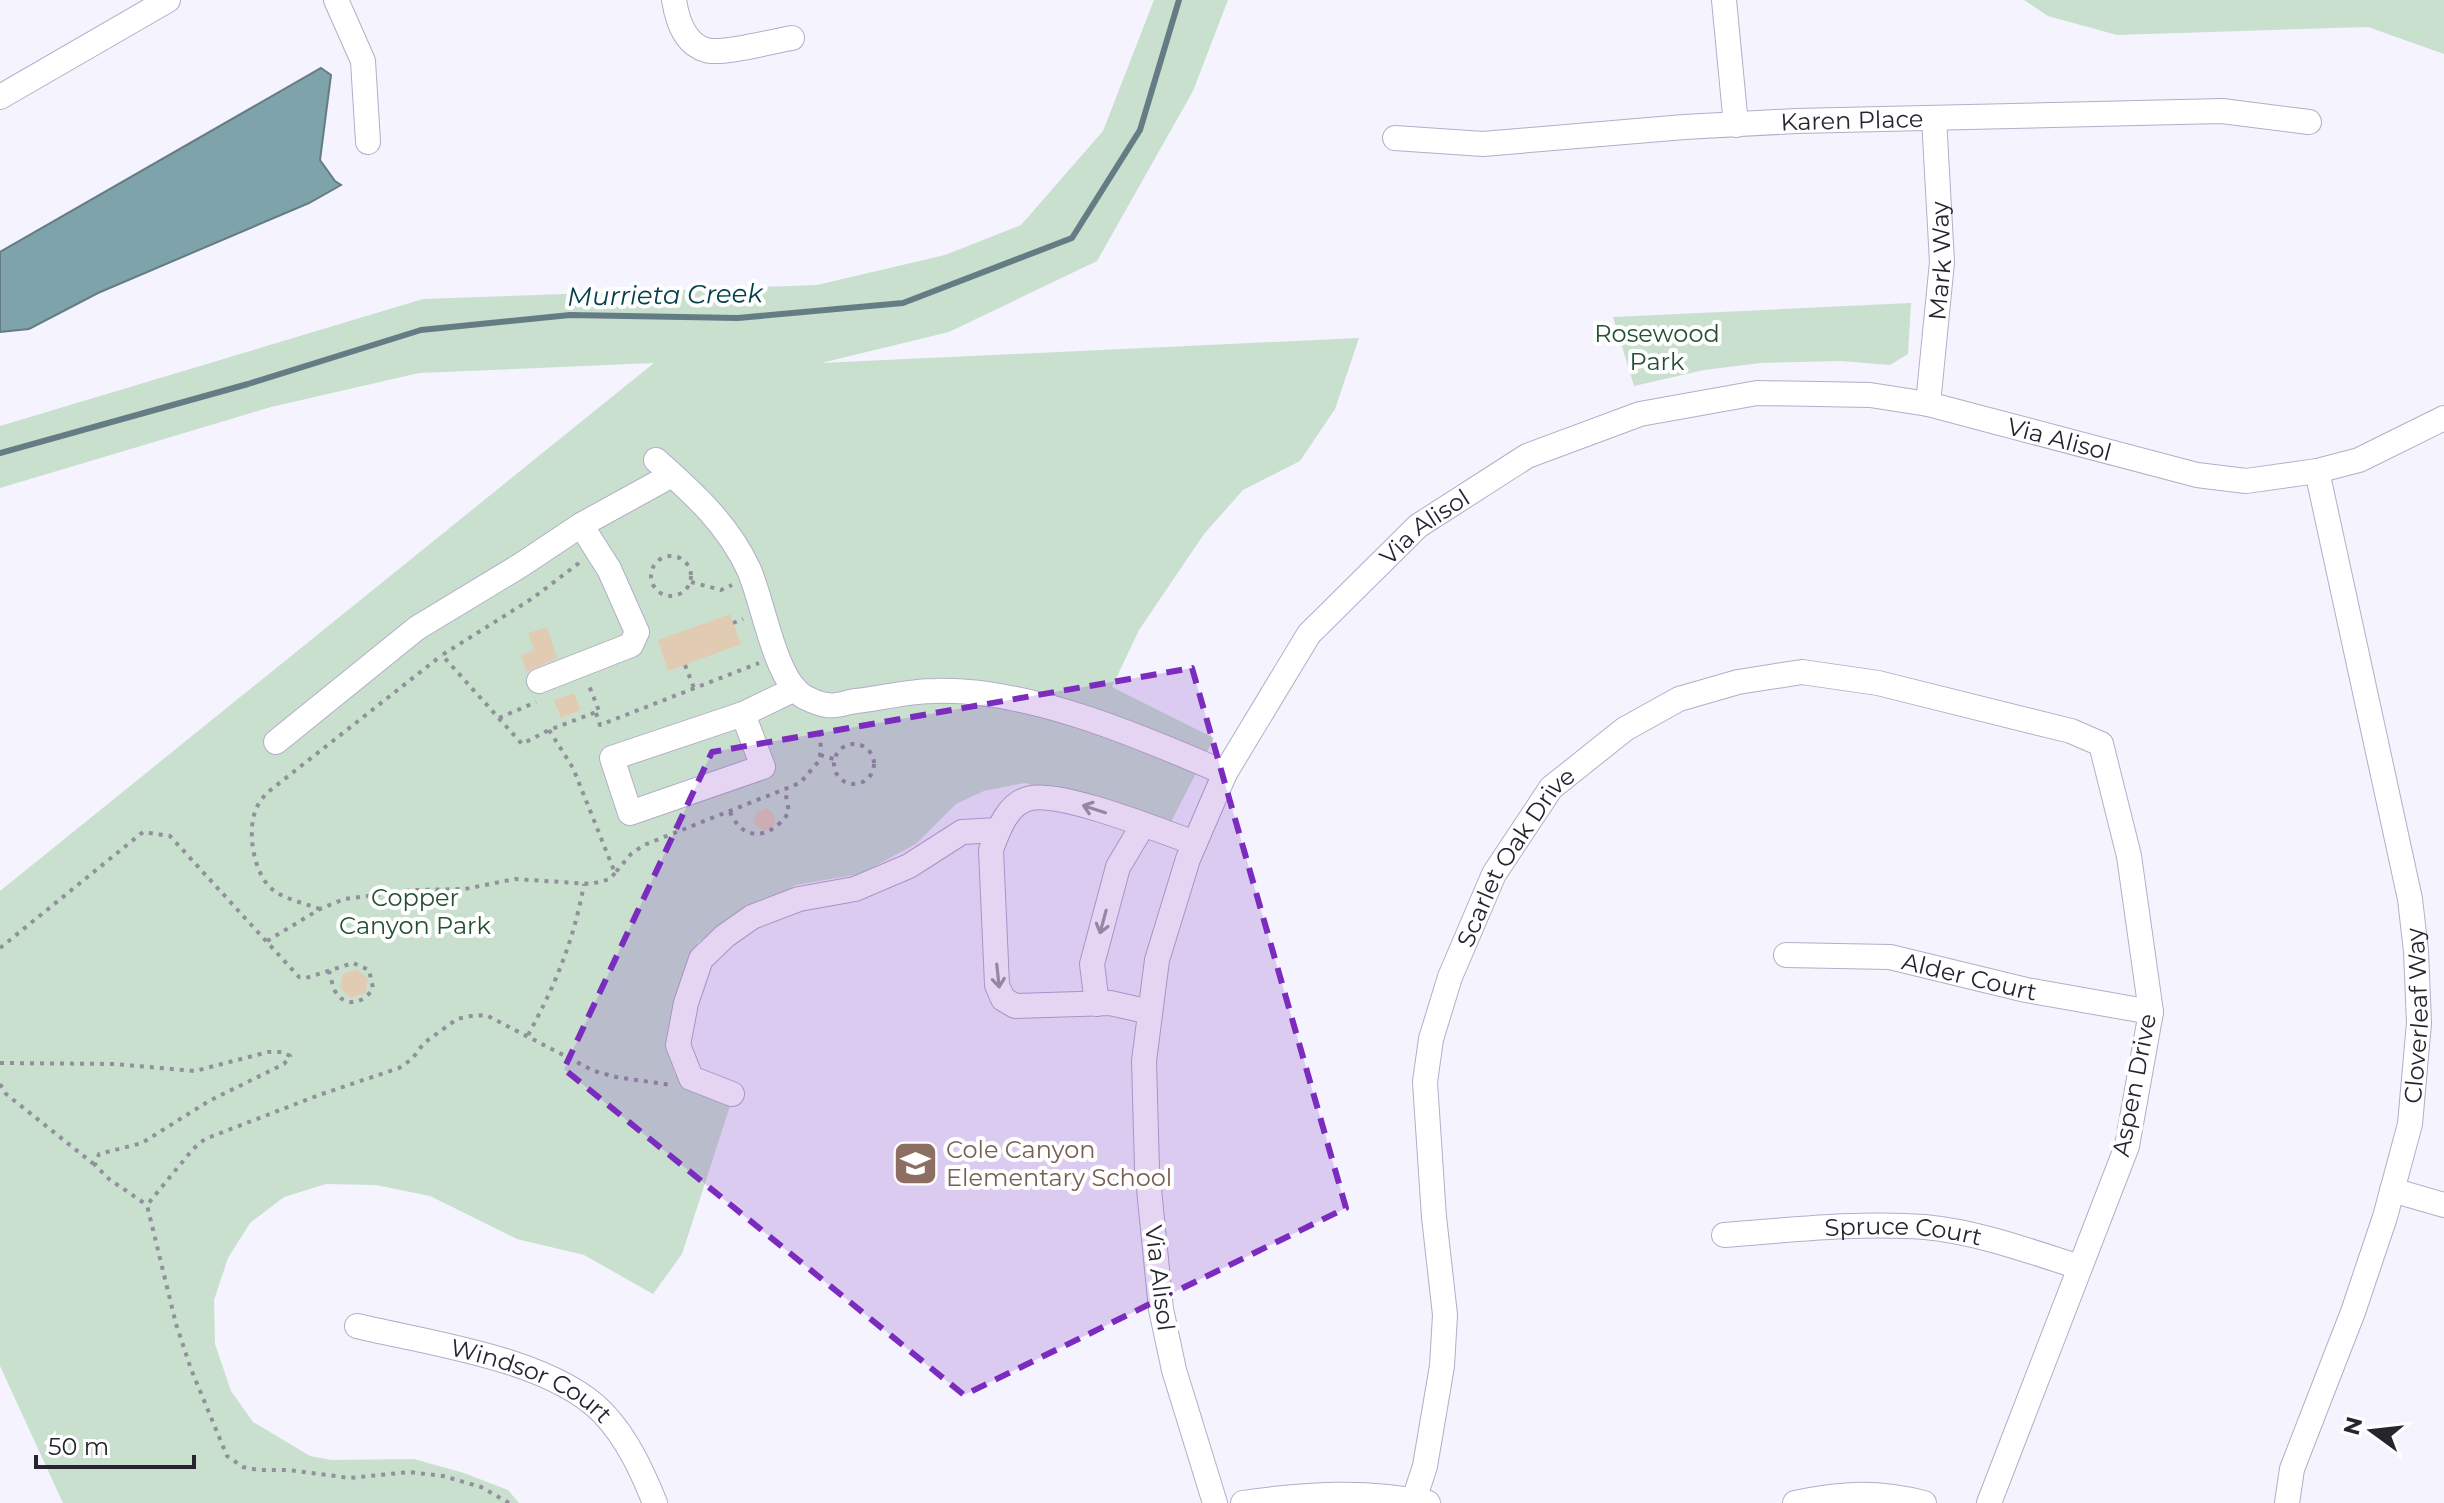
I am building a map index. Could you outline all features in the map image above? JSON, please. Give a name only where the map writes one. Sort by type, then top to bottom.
[{"type":"street","points":[[336,0],[363,61],[368,142]]},
{"type":"street","points":[[674,0],[676,14],[686,37],[706,50],[734,49],[792,38]]},
{"type":"street","points":[[1724,0],[1736,125]]},
{"type":"street","points":[[0,97],[160,2]]},
{"type":"street","name":"Karen Place","points":[[1395,138],[1483,144],[1736,125],[2222,111],[2309,122]]},
{"type":"street","name":"Mark Way","points":[[1928,404],[1942,262],[1934,118]]},
{"type":"street","name":"Via Alisol","points":[[1215,1503],[1174,1370],[1161,1309],[1147,1169],[1144,1061],[1157,960],[1195,843],[1225,773],[1309,634],[1418,526],[1527,456],[1640,414],[1757,393],[1870,395],[1928,404],[2197,475],[2246,481],[2317,471],[2359,460],[2444,418]]},
{"type":"street","points":[[276,742],[417,628],[521,565],[664,467],[697,496],[728,532],[749,571],[784,673],[799,694],[827,706],[937,691],[1005,698],[1112,727],[1225,773]]},
{"type":"street","name":"Cloverleaf Way","points":[[2287,1503],[2292,1469],[2348,1326],[2392,1190],[2410,1124],[2419,1023],[2410,899],[2317,471]]},
{"type":"street","points":[[539,681],[631,645],[637,632],[609,569],[581,525]]},
{"type":"street","name":"Scarlet Oak Drive","points":[[1421,1502],[1440,1380],[1445,1315],[1434,1217],[1425,1082],[1431,1039],[1450,977],[1494,874],[1551,788],[1625,729],[1679,699],[1738,682],[1802,672],[1878,683],[2071,731],[2101,744]]},
{"type":"street","points":[[743,714],[763,767],[630,813],[612,758],[743,714],[795,689]]},
{"type":"street","name":"Aspen Drive","points":[[1989,1503],[2127,1146],[2151,1012],[2129,856],[2101,744]]},
{"type":"street","points":[[1150,1012],[1110,1003],[1015,1006],[1003,999],[997,985],[991,850],[998,830],[1010,811],[1029,798],[1050,798],[1083,805],[1195,843]]},
{"type":"street","points":[[1097,1004],[1092,964],[1118,867],[1143,825]]},
{"type":"street","points":[[732,1094],[691,1078],[678,1045],[691,988],[701,959],[709,951],[752,917],[799,899],[855,889],[909,866],[962,832],[998,830]]},
{"type":"street","name":"Alder Court","points":[[1786,955],[1890,957],[2026,990],[2151,1012]]},
{"type":"street","points":[[2392,1190],[2444,1205]]},
{"type":"street","name":"Spruce Court","points":[[1724,1235],[1835,1226],[1927,1227],[2004,1243],[2079,1267]]},
{"type":"street","name":"Windsor Court","points":[[357,1326],[490,1357],[538,1372],[572,1391],[602,1412],[625,1443],[643,1473],[655,1503]]},
{"type":"street","points":[[1795,1503],[1869,1493],[1924,1503]]},
{"type":"street","points":[[1243,1503],[1311,1494],[1354,1494],[1421,1502]]},
{"type":"path","points":[[678,557],[689,566],[691,582],[681,594],[663,595],[653,586],[651,572],[658,560],[678,557]]},
{"type":"path","points":[[691,582],[721,590],[734,584]]},
{"type":"path","points":[[320,909],[288,899],[270,888],[258,869],[252,822],[257,807],[268,792],[442,655]]},
{"type":"path","points":[[596,712],[600,725],[761,662]]},
{"type":"path","points":[[685,665],[694,688]]},
{"type":"path","points":[[847,744],[860,744],[874,757],[873,771],[864,781],[851,784],[839,777],[834,759],[847,744]]},
{"type":"path","points":[[820,755],[834,759]]},
{"type":"path","points":[[730,812],[734,822],[744,831],[758,834],[769,832],[781,825],[789,812],[785,790]]},
{"type":"path","points":[[0,948],[143,832],[170,836],[299,977],[306,978],[353,963],[369,970],[373,988],[368,997],[359,1002],[346,1001],[334,990],[329,971]]},
{"type":"path","points":[[267,941],[320,909],[344,899],[414,890],[465,889],[515,879],[600,883],[615,873]]},
{"type":"path","points":[[528,1035],[560,973],[577,925],[584,884]]},
{"type":"path","points":[[147,1205],[193,1149],[205,1139],[399,1068],[412,1059],[424,1043],[457,1019],[486,1015],[594,1071],[673,1085]]},
{"type":"path","points":[[0,1064],[115,1064],[195,1071],[268,1052],[283,1052],[290,1056],[284,1064],[209,1101],[142,1143],[99,1154],[95,1165]]},
{"type":"path","points":[[0,1084],[6,1094],[109,1179],[147,1205],[176,1324],[227,1456],[243,1467],[259,1470],[289,1470],[350,1478],[409,1472],[443,1476],[481,1487],[509,1503]]},
{"type":"highlighted area","points":[[1192,668],[1346,1208],[964,1395],[564,1069],[712,752]]},
{"type":"green space","name":"Copper Canyon Park","points":[[1154,0],[1228,0],[1193,91],[1097,261],[949,332],[821,363],[1359,338],[1335,409],[1300,461],[1243,490],[1204,534],[1139,630],[1112,687],[1214,738],[1170,824],[1025,783],[984,791],[956,804],[916,844],[860,874],[796,885],[698,942],[666,1041],[675,1074],[688,1087],[730,1106],[682,1254],[653,1294],[584,1255],[517,1239],[430,1196],[376,1185],[326,1184],[284,1197],[250,1223],[228,1258],[214,1300],[215,1344],[231,1391],[253,1422],[310,1456],[331,1460],[414,1459],[508,1490],[519,1503],[63,1503],[0,1366],[0,891],[654,363],[419,373],[271,407],[0,488],[0,426],[423,299],[817,285],[945,255],[1021,225],[1103,131]]},
{"type":"green space","points":[[2024,0],[2444,0],[2444,54],[2368,27],[2117,35],[2048,16]]},
{"type":"green space","name":"Rosewood Park","points":[[1911,303],[1908,354],[1890,365],[1840,361],[1761,363],[1704,370],[1634,386],[1613,317]]},
{"type":"water","points":[[321,68],[331,75],[320,160],[341,185],[309,203],[98,293],[29,329],[0,332],[0,252]]},
{"type":"building","points":[[730,614],[741,644],[668,671],[658,640]]},
{"type":"building","points":[[547,627],[557,658],[527,672],[521,655],[534,650],[528,633]]},
{"type":"building","points":[[574,693],[581,710],[561,718],[554,700]]},
{"type":"building","points":[[767,808],[775,816],[774,826],[763,831],[754,824],[756,812]]},
{"type":"building","points":[[357,969],[368,979],[365,993],[351,998],[340,988],[343,974]]},
{"type":"waterway","name":"Murrieta Creek","points":[[0,453],[248,384],[421,330],[570,315],[738,318],[903,303],[1072,238],[1140,130],[1179,0]]},
{"type":"place","name":"Cole Canyon Elementary School","points":[[915,1163]]}]
